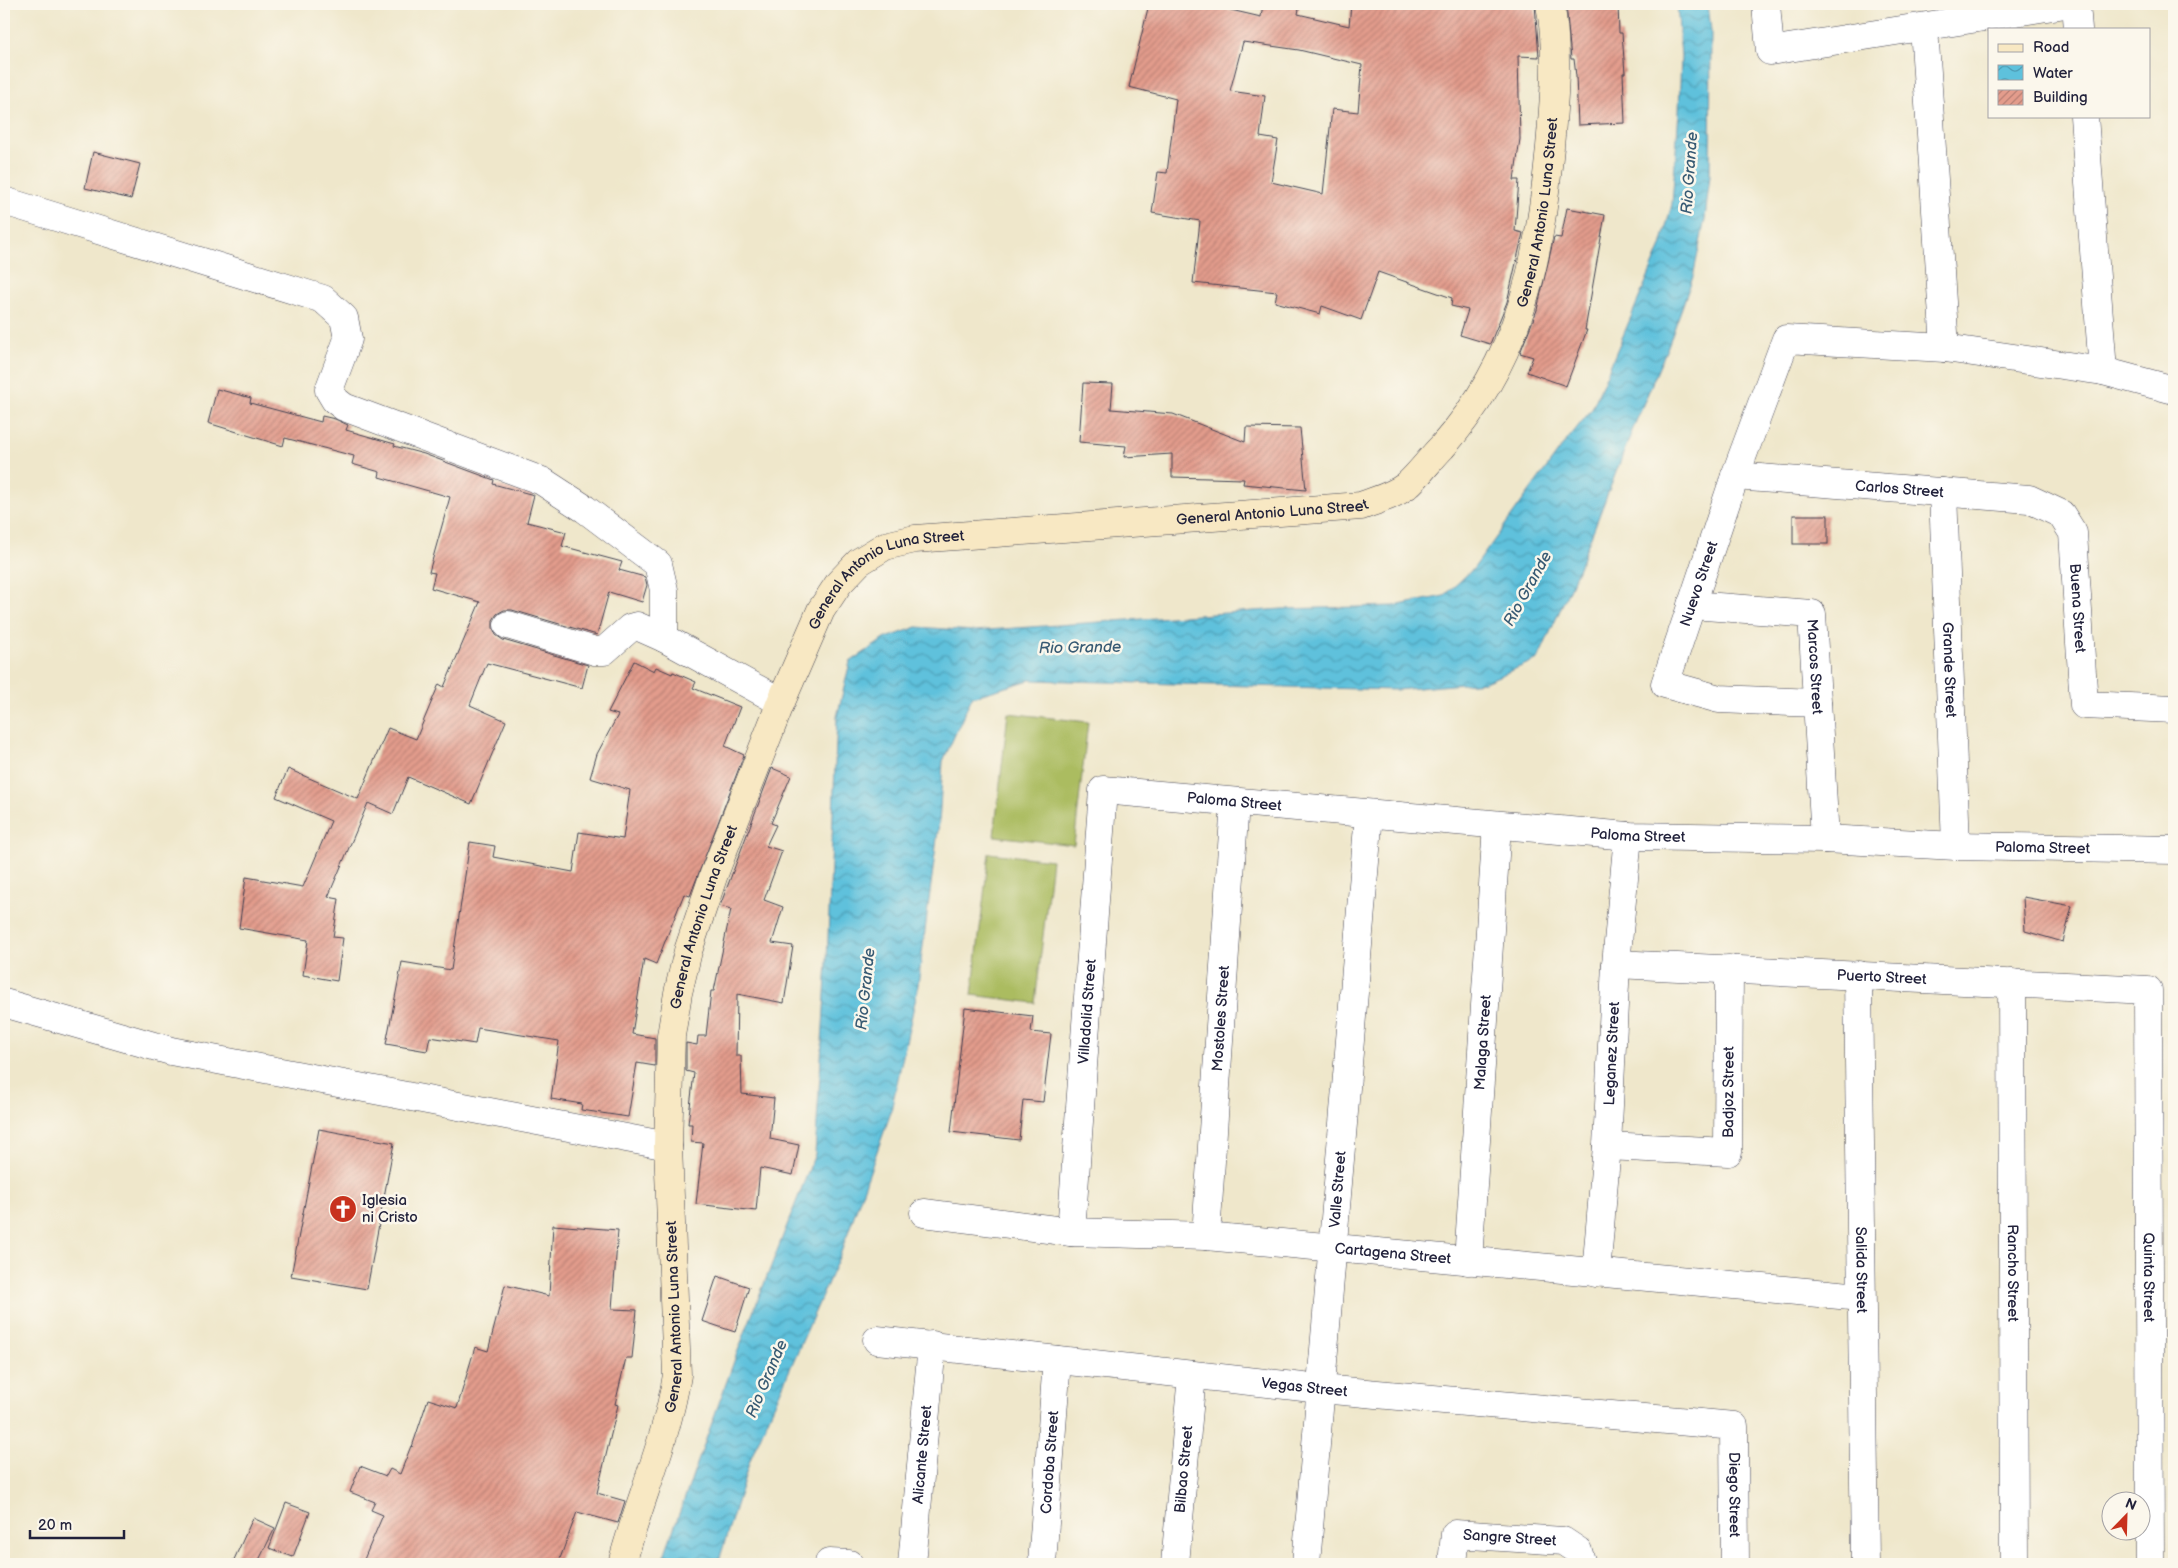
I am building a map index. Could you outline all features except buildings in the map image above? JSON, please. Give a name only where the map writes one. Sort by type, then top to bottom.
[{"type":"main road","name":"General Antonio Luna Street","points":[[622,1564],[639,1505],[664,1436],[678,1375],[668,1146],[671,1036],[678,993],[688,951],[714,874],[781,702],[820,610],[838,583],[859,562],[885,546],[916,539],[1361,506],[1386,497],[1405,486],[1453,434],[1480,397],[1502,358],[1519,318],[1535,255],[1545,195],[1554,104],[1554,25],[1550,4]]},
{"type":"street","points":[[1766,4],[1770,51],[2065,4]]},
{"type":"street","points":[[2076,4],[2078,28]]},
{"type":"street","points":[[1924,27],[1945,348],[2103,371],[2174,390]]},
{"type":"street","points":[[2084,118],[2103,371]]},
{"type":"street","points":[[4,201],[323,299],[344,318],[348,339],[330,390],[335,400],[344,407],[542,481],[586,509],[658,564],[664,590],[664,638]]},
{"type":"street","name":"Nuevo Street","points":[[1817,703],[1719,699],[1665,684],[1735,476],[1786,339],[1945,348]]},
{"type":"street","name":"Carlos Street","points":[[1735,476],[2029,499],[2061,514]]},
{"type":"street","name":"Grande Street","points":[[1943,492],[1956,846]]},
{"type":"street","name":"Buena Street","points":[[2061,514],[2072,533],[2084,705],[2174,709]]},
{"type":"street","name":"Marcos Street","points":[[1691,604],[1812,614],[1825,839]]},
{"type":"street","points":[[508,625],[595,651],[604,651],[630,628],[637,626],[664,638],[781,702]]},
{"type":"street","name":"Paloma Street","points":[[1103,790],[1628,836],[1825,839],[1956,846],[2174,850]]},
{"type":"street","name":"Villadolid Street","points":[[1071,1232],[1103,790]]},
{"type":"street","name":"Mostoles Street","points":[[1206,1236],[1236,802]]},
{"type":"street","name":"Valle Street","points":[[1306,1564],[1369,814]]},
{"type":"street","name":"Malaga Street","points":[[1468,1261],[1497,825]]},
{"type":"street","name":"Leganez Street","points":[[1596,1273],[1607,1146],[1616,964],[1628,836]]},
{"type":"street","name":"Puerto Street","points":[[1616,964],[2148,990]]},
{"type":"street","name":"Badjoz Street","points":[[1607,1146],[1728,1152],[1729,969]]},
{"type":"street","name":"Salida Street","points":[[1858,975],[1865,1564]]},
{"type":"street","name":"Rancho Street","points":[[2012,983],[2014,1564]]},
{"type":"street","name":"Quinta Street","points":[[2148,990],[2150,1564]]},
{"type":"street","points":[[4,1003],[170,1051],[668,1146]]},
{"type":"street","name":"Cartagena Street","points":[[924,1213],[1071,1232],[1206,1236],[1861,1297]]},
{"type":"street","name":"Vegas Street","points":[[877,1340],[1321,1389],[1734,1426]]},
{"type":"street","name":"Alicante Street","points":[[912,1564],[932,1345]]},
{"type":"street","name":"Cordoba Street","points":[[1042,1564],[1057,1360]]},
{"type":"street","name":"Bilbao Street","points":[[1175,1564],[1192,1375]]},
{"type":"street","name":"Diego Street","points":[[1734,1426],[1735,1564]]},
{"type":"street","name":"Sangre Street","points":[[1452,1564],[1455,1534],[1563,1541],[1578,1551],[1582,1564]]},
{"type":"green space","points":[[1008,713],[1088,722],[1074,845],[994,836]]},
{"type":"green space","points":[[989,853],[1052,860],[1035,1003],[972,995]]},
{"type":"water","name":"Rio Grande","points":[[1677,4],[1708,4],[1711,31],[1710,175],[1705,219],[1693,277],[1668,346],[1634,426],[1578,570],[1538,659],[1485,682],[1396,690],[1030,680],[972,697],[943,761],[939,823],[917,992],[890,1115],[840,1255],[750,1460],[718,1564],[661,1564],[737,1353],[815,1154],[827,962],[837,717],[850,662],[884,639],[917,627],[974,631],[1282,609],[1394,606],[1444,596],[1474,568],[1560,449],[1592,409],[1661,246],[1672,204],[1679,111],[1681,56]]},
{"type":"place","name":"Iglesia ni Cristo","points":[[343,1209]]}]
